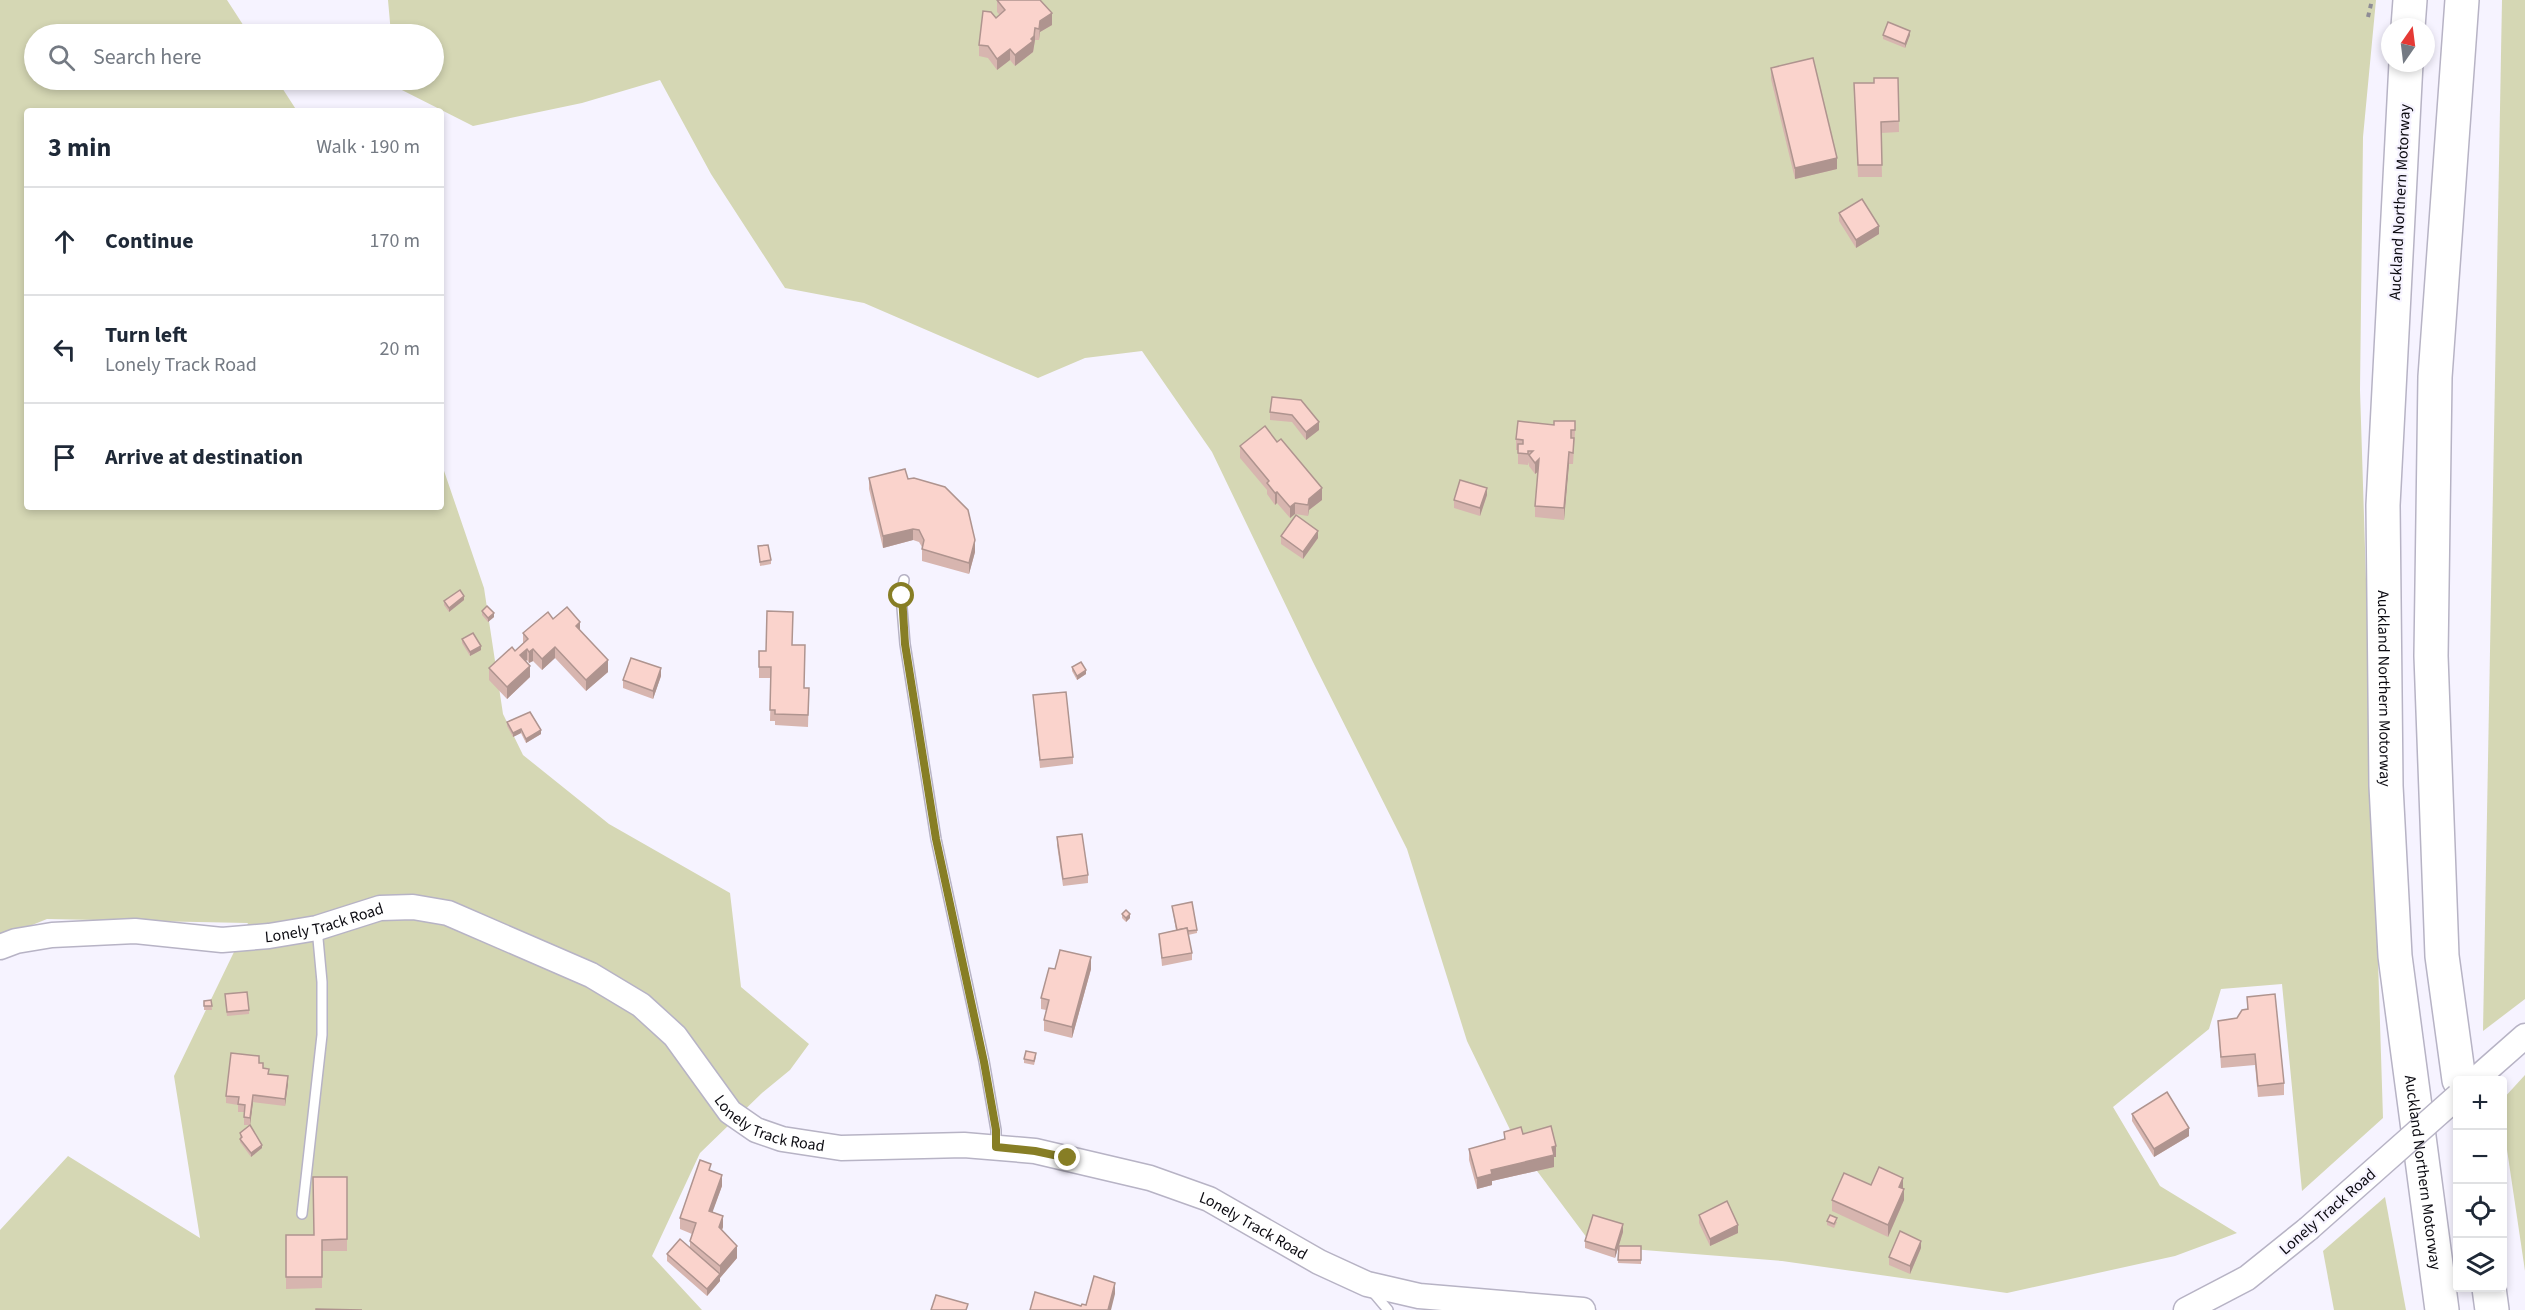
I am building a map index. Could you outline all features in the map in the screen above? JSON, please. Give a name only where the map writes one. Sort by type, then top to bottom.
[{"type":"highway","points":[[2409,18],[2410,0]]},
{"type":"highway","points":[[2458,1076],[2442,956],[2431,656],[2435,377],[2462,0]]},
{"type":"highway","name":"Auckland Northern Motorway","points":[[2406,72],[2384,505],[2386,786],[2395,956],[2442,1310]]},
{"type":"highway","points":[[2489,1292],[2493,1310]]},
{"type":"street","name":"Lonely Track Road","points":[[0,947],[16,941],[52,935],[135,931],[222,940],[317,928],[380,908],[413,907],[448,913],[591,975],[641,1005],[675,1036],[730,1112],[756,1130],[782,1139],[849,1149],[964,1145],[1035,1151],[1150,1178],[1209,1199],[1319,1263],[1367,1284],[1419,1296],[1583,1310]]},
{"type":"street","points":[[2480,1076],[2525,1036]]},
{"type":"street","name":"Lonely Track Road","points":[[2186,1310],[2247,1278],[2308,1229],[2453,1100]]},
{"type":"lane","points":[[904,580],[902,596],[905,644],[932,816],[984,1062],[996,1130],[996,1147]]},
{"type":"lane","points":[[302,1214],[322,1035],[322,982],[317,928]]},
{"type":"lane","points":[[1367,1284],[1388,1310]]},
{"type":"path","points":[[2368,17],[2372,0]]},
{"type":"green space","points":[[0,0],[227,0],[243,24],[24,24],[24,90],[283,90],[295,108],[24,108],[24,510],[444,510],[444,471],[484,588],[503,714],[523,755],[609,824],[730,893],[741,987],[809,1044],[790,1070],[762,1093],[700,1153],[652,1256],[702,1310],[0,1310],[0,1230],[68,1156],[200,1238],[174,1076],[248,923],[47,919],[0,938]]},
{"type":"green space","points":[[388,0],[2376,0],[2363,137],[2360,390],[2383,1118],[2302,1191],[2282,984],[2221,989],[2209,1029],[2113,1107],[2160,1186],[2237,1233],[2175,1256],[2007,1293],[1782,1261],[1593,1246],[1517,1144],[1467,1041],[1407,849],[1313,662],[1212,452],[1142,351],[1085,358],[1038,378],[864,303],[785,288],[711,174],[660,80],[582,103],[473,126],[444,111],[444,108],[437,108],[402,90],[444,90],[444,24],[390,24]]},
{"type":"green space","points":[[2502,0],[2525,0],[2525,999],[2483,1031]]},
{"type":"green space","points":[[2525,1075],[2525,1271],[2507,1150],[2507,1095]]},
{"type":"green space","points":[[2385,1197],[2406,1310],[2334,1310],[2323,1251]]},
{"type":"building","points":[[997,0],[1040,0],[1052,13],[1040,21],[1039,29],[1035,28],[1031,39],[1033,41],[1015,55],[1010,49],[997,59],[988,46],[979,45],[983,11],[991,12],[996,18],[1005,10]]},
{"type":"building","points":[[1888,22],[1910,31],[1905,44],[1883,35]]},
{"type":"building","points":[[1813,58],[1837,158],[1795,168],[1771,68]]},
{"type":"building","points":[[1874,78],[1898,78],[1899,121],[1881,122],[1882,165],[1858,165],[1854,83],[1874,83]]},
{"type":"building","points":[[1862,199],[1879,226],[1856,240],[1839,213]]},
{"type":"building","points":[[1272,397],[1301,400],[1319,422],[1306,432],[1292,415],[1270,412]]},
{"type":"building","points":[[1518,421],[1554,425],[1554,421],[1575,421],[1575,430],[1571,430],[1571,438],[1574,438],[1573,453],[1569,452],[1564,508],[1535,506],[1539,459],[1535,463],[1529,455],[1533,451],[1528,451],[1528,454],[1518,453],[1518,444],[1523,444],[1523,440],[1516,439]]},
{"type":"building","points":[[1265,426],[1277,442],[1281,439],[1322,488],[1309,499],[1308,505],[1295,503],[1290,507],[1277,492],[1275,493],[1267,483],[1269,481],[1240,446]]},
{"type":"building","points":[[905,469],[908,479],[914,478],[945,487],[968,510],[975,540],[969,563],[922,549],[924,540],[919,530],[913,529],[883,536],[869,478]]},
{"type":"building","points":[[1460,480],[1487,488],[1480,508],[1454,500]]},
{"type":"building","points":[[1296,515],[1318,531],[1303,552],[1281,536]]},
{"type":"building","points":[[768,545],[771,560],[760,562],[758,546]]},
{"type":"building","points":[[460,590],[464,596],[449,608],[444,601]]},
{"type":"building","points":[[487,606],[494,613],[488,618],[482,611]]},
{"type":"building","points":[[567,607],[580,622],[576,626],[608,660],[586,680],[555,647],[542,659],[533,649],[529,652],[527,649],[520,655],[530,666],[507,687],[489,668],[512,647],[515,651],[528,639],[523,633],[548,612],[553,619]]},
{"type":"building","points":[[767,611],[793,612],[792,645],[805,645],[804,688],[809,688],[808,715],[775,714],[775,710],[770,710],[771,667],[759,667],[759,651],[766,651]]},
{"type":"building","points":[[473,633],[481,646],[470,652],[462,639]]},
{"type":"building","points":[[631,658],[661,668],[653,691],[623,680]]},
{"type":"building","points":[[1081,662],[1086,670],[1077,676],[1072,667]]},
{"type":"building","points":[[1066,692],[1073,757],[1040,760],[1033,695]]},
{"type":"building","points":[[530,712],[541,730],[526,739],[521,729],[513,733],[507,722]]},
{"type":"building","points":[[1082,834],[1088,875],[1063,879],[1057,837]]},
{"type":"building","points":[[1192,902],[1197,930],[1188,931],[1187,928],[1177,930],[1172,906]]},
{"type":"building","points":[[1126,910],[1130,914],[1126,918],[1122,914]]},
{"type":"building","points":[[1187,928],[1192,953],[1162,958],[1159,934]]},
{"type":"building","points":[[1060,950],[1091,957],[1072,1027],[1044,1020],[1049,1000],[1041,998],[1049,968],[1055,969]]},
{"type":"building","points":[[247,992],[249,1010],[227,1012],[225,994]]},
{"type":"building","points":[[2275,994],[2284,1083],[2258,1086],[2255,1054],[2221,1057],[2218,1021],[2237,1018],[2242,1010],[2248,1009],[2247,997]]},
{"type":"building","points":[[211,1000],[212,1006],[204,1006],[204,1001]]},
{"type":"building","points":[[1026,1051],[1036,1053],[1034,1061],[1024,1059]]},
{"type":"building","points":[[231,1053],[259,1056],[259,1063],[263,1063],[263,1068],[269,1069],[268,1074],[288,1076],[285,1099],[253,1095],[250,1118],[244,1117],[245,1105],[238,1104],[239,1097],[226,1096]]},
{"type":"building","points":[[2167,1092],[2189,1128],[2154,1149],[2132,1114]]},
{"type":"building","points":[[250,1125],[262,1145],[251,1153],[240,1139],[242,1137],[240,1133]]},
{"type":"building","points":[[1551,1126],[1556,1146],[1552,1147],[1554,1155],[1491,1170],[1492,1174],[1477,1178],[1469,1149],[1505,1139],[1504,1132],[1521,1127],[1523,1134]]},
{"type":"building","points":[[700,1160],[711,1164],[709,1170],[722,1175],[709,1211],[723,1216],[719,1227],[737,1246],[720,1266],[690,1241],[696,1223],[680,1218]]},
{"type":"building","points":[[1879,1167],[1903,1178],[1899,1187],[1904,1189],[1888,1225],[1832,1200],[1844,1173],[1871,1185]]},
{"type":"building","points":[[313,1177],[347,1177],[347,1239],[322,1240],[322,1277],[286,1277],[286,1235],[314,1235]]},
{"type":"building","points":[[1727,1201],[1738,1225],[1710,1239],[1699,1215]]},
{"type":"building","points":[[1593,1215],[1623,1224],[1615,1250],[1585,1241]]},
{"type":"building","points":[[1830,1215],[1837,1218],[1834,1224],[1827,1221]]},
{"type":"building","points":[[1900,1231],[1921,1241],[1910,1266],[1889,1257]]},
{"type":"building","points":[[680,1239],[720,1274],[707,1289],[667,1254]]},
{"type":"building","points":[[1619,1246],[1641,1246],[1641,1260],[1618,1260]]},
{"type":"building","points":[[1094,1276],[1115,1283],[1108,1310],[1030,1310],[1035,1292],[1081,1306],[1086,1305]]},
{"type":"building","points":[[936,1295],[968,1304],[966,1310],[931,1310]]},
{"type":"building","points":[[316,1309],[362,1310],[316,1310]]},
{"type":"route","points":[[902,596],[905,644],[936,839],[984,1062],[996,1130],[996,1147],[1035,1151],[1068,1158]]}]
